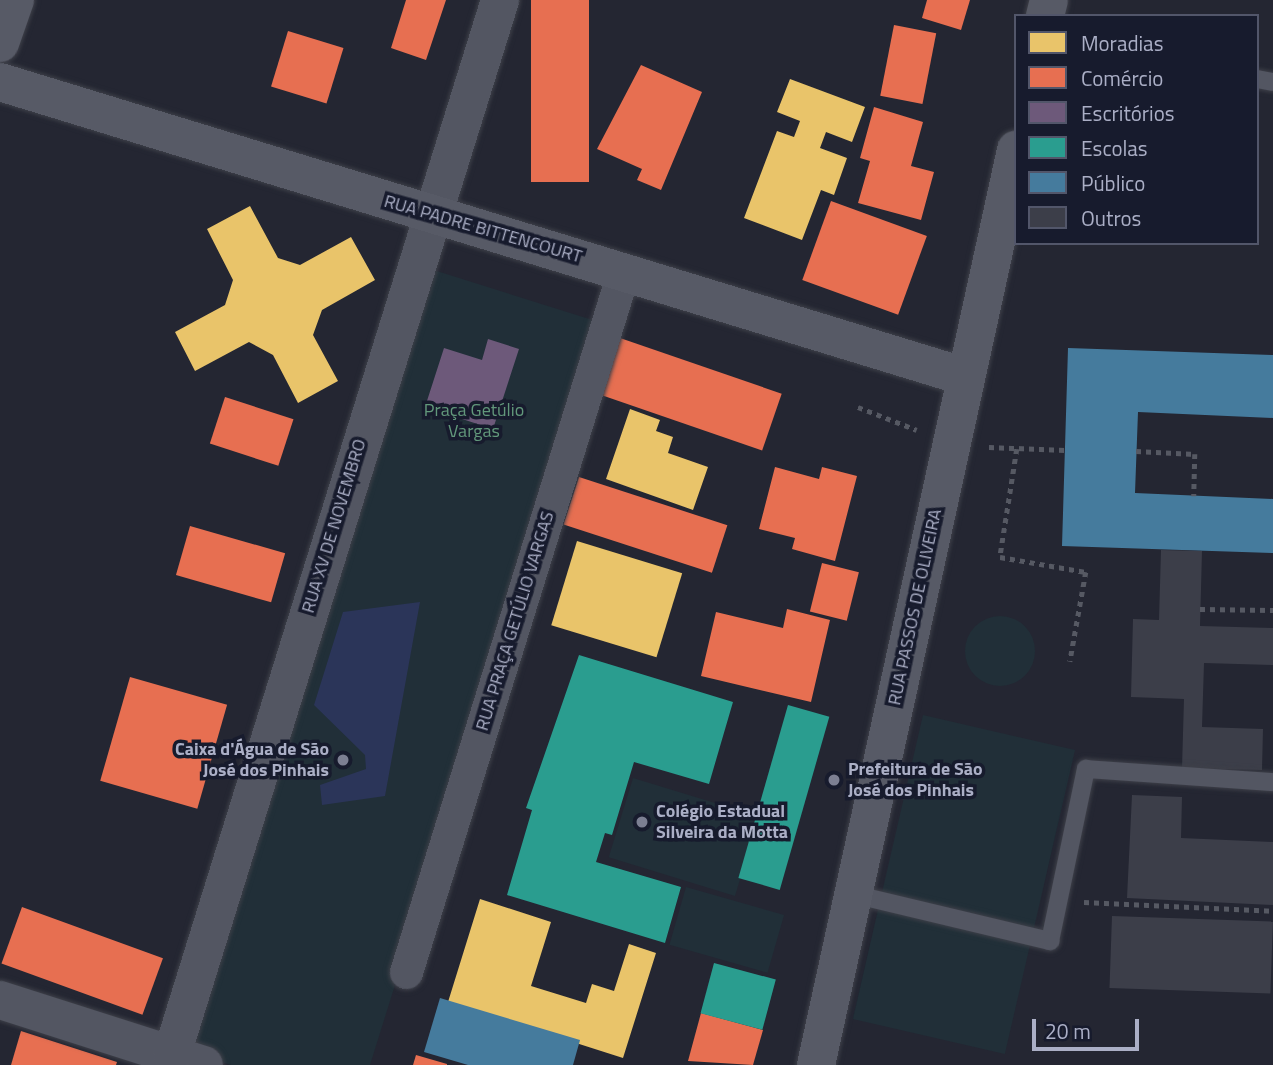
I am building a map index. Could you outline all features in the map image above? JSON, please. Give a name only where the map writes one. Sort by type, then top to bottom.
[{"type":"main road","points":[[0,43],[15,0]]},
{"type":"main road","name":"RUA PADRE BITTENCOURT","points":[[0,82],[624,270],[966,377]]},
{"type":"main road","name":"RUA PASSOS DE OLIVEIRA","points":[[816,1065],[1014,159]]},
{"type":"street","name":"RUA XV DE NOVEMBRO","points":[[188,1060],[430,213],[500,0]]},
{"type":"street","name":"RUA PRAÇA GETÚLIO VARGAS","points":[[406,972],[624,270]]},
{"type":"street","points":[[0,1000],[188,1060]]},
{"type":"lane","points":[[853,894],[1050,941],[1086,769],[1273,782]]},
{"type":"path","points":[[858,407],[950,443],[1065,450]]},
{"type":"path","points":[[1017,449],[1000,557],[1086,572],[1070,662]]},
{"type":"path","points":[[1136,452],[1195,454],[1195,496]]},
{"type":"path","points":[[1200,608],[1273,610]]},
{"type":"path","points":[[1058,901],[1273,911]]},
{"type":"green space","name":"Praça Getúlio Vargas","points":[[424,267],[602,323],[370,1065],[231,1065],[181,1049]]},
{"type":"green space","points":[[1000,616],[1025,626],[1035,651],[1025,676],[1000,686],[975,676],[965,651],[975,626]]},
{"type":"green space","points":[[923,715],[1075,750],[1005,1054],[853,1019]]},
{"type":"green space","points":[[633,778],[759,817],[735,896],[609,857]]},
{"type":"green space","points":[[686,887],[784,915],[768,973],[669,945]]},
{"type":"water","points":[[420,602],[385,796],[322,805],[320,785],[366,769],[365,755],[314,705],[343,612]]},
{"type":"building: Moradias","points":[[790,79],[865,107],[852,142],[826,132],[820,148],[847,158],[834,195],[821,190],[802,240],[744,218],[777,131],[794,137],[800,121],[777,112]]},
{"type":"building: Moradias","points":[[250,206],[278,258],[300,265],[351,237],[375,280],[322,310],[313,335],[338,381],[298,403],[273,355],[249,342],[195,371],[175,332],[225,305],[233,280],[207,229]]},
{"type":"building: Moradias","points":[[630,409],[660,420],[656,431],[673,437],[668,453],[708,467],[693,510],[606,479]]},
{"type":"building: Moradias","points":[[577,541],[682,573],[656,657],[551,625]]},
{"type":"building: Moradias","points":[[480,899],[551,922],[531,986],[586,1003],[592,984],[614,991],[629,944],[656,953],[623,1058],[448,1002]]},
{"type":"building: Comércio","points":[[406,0],[446,0],[426,60],[391,48]]},
{"type":"building: Comércio","points":[[531,0],[589,0],[589,182],[531,182]]},
{"type":"building: Comércio","points":[[927,0],[970,0],[961,30],[922,18]]},
{"type":"building: Comércio","points":[[894,25],[936,33],[922,104],[880,96]]},
{"type":"building: Comércio","points":[[288,31],[343,48],[327,103],[271,86]]},
{"type":"building: Comércio","points":[[641,65],[702,92],[661,190],[637,180],[642,169],[597,149]]},
{"type":"building: Comércio","points":[[874,107],[923,122],[911,166],[934,172],[921,220],[858,203],[870,161],[860,158]]},
{"type":"building: Comércio","points":[[831,201],[927,236],[898,315],[802,280]]},
{"type":"building: Comércio","points":[[620,338],[782,394],[762,450],[600,395]]},
{"type":"building: Comércio","points":[[225,397],[293,419],[278,466],[210,444]]},
{"type":"building: Comércio","points":[[775,467],[819,479],[822,467],[857,476],[835,561],[792,549],[795,538],[759,529]]},
{"type":"building: Comércio","points":[[579,477],[727,525],[712,573],[564,525]]},
{"type":"building: Comércio","points":[[190,526],[285,553],[271,602],[176,575]]},
{"type":"building: Comércio","points":[[822,563],[859,572],[847,621],[810,612]]},
{"type":"building: Comércio","points":[[787,609],[830,620],[811,702],[701,676],[716,612],[783,628]]},
{"type":"building: Comércio","points":[[130,677],[227,705],[197,809],[100,781]]},
{"type":"building: Comércio","points":[[22,907],[163,958],[142,1015],[1,963]]},
{"type":"building: Comércio","points":[[701,1013],[763,1030],[753,1065],[688,1061]]},
{"type":"building: Comércio","points":[[21,1031],[117,1062],[116,1065],[11,1065]]},
{"type":"building: Comércio","points":[[416,1055],[447,1064],[447,1065],[413,1065]]},
{"type":"building: Escritórios","points":[[488,339],[519,349],[493,429],[425,407],[444,348],[482,360]]},
{"type":"building: Escolas","points":[[579,655],[733,702],[709,784],[634,762],[612,835],[605,833],[596,862],[681,887],[665,943],[507,895],[532,810],[526,808]]},
{"type":"building: Escolas","points":[[788,705],[829,717],[780,890],[738,878]]},
{"type":"building: Escolas","points":[[714,963],[776,980],[762,1030],[701,1013]]},
{"type":"building: Público","points":[[1068,348],[1273,355],[1273,418],[1138,412],[1135,493],[1273,499],[1273,553],[1062,546]]},
{"type":"building: Público","points":[[440,998],[580,1040],[573,1065],[468,1065],[424,1052]]},
{"type":"building: Outros","points":[[1161,550],[1202,551],[1200,626],[1273,628],[1273,665],[1204,663],[1202,727],[1263,729],[1262,770],[1182,768],[1184,699],[1131,697],[1133,619],[1159,620]]},
{"type":"building: Outros","points":[[1132,795],[1182,797],[1181,838],[1273,842],[1273,905],[1127,898]]},
{"type":"building: Outros","points":[[1112,916],[1273,922],[1270,994],[1109,988]]},
{"type":"place","name":"Caixa d'Água de São José dos Pinhais","points":[[343,760]]},
{"type":"place","name":"Prefeitura de São José dos Pinhais","points":[[834,780]]},
{"type":"place","name":"Colégio Estadual Silveira da Motta","points":[[642,822]]}]
